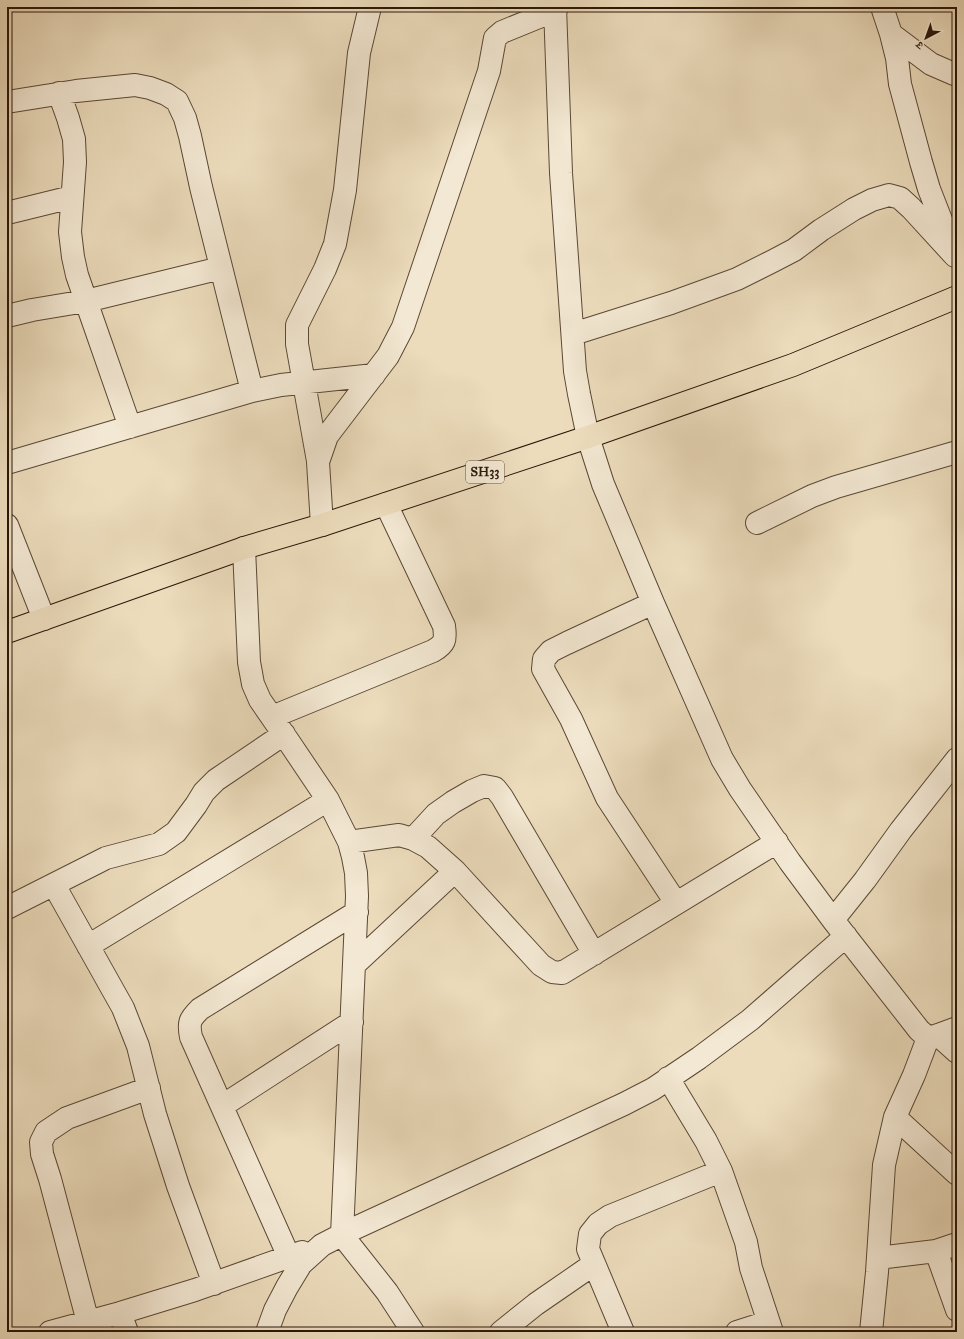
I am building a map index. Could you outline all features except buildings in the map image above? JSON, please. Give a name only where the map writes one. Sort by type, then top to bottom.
[{"type":"main road","name":"SH33","points":[[7,632],[244,548],[322,525],[588,437],[793,365],[957,297]]},
{"type":"street","points":[[322,525],[318,462],[297,344],[297,325],[335,244],[345,190],[359,54],[370,7]]},
{"type":"street","points":[[882,7],[891,34],[897,58],[900,84],[923,169],[934,203],[956,258]]},
{"type":"street","points":[[318,462],[327,436],[388,356],[403,327],[489,71],[496,38],[502,32],[556,9],[561,173],[578,394],[588,437],[603,484],[653,603],[722,759],[740,789],[839,928],[919,1030],[941,1034],[957,1052]]},
{"type":"street","points":[[891,34],[931,64],[954,74],[957,73]]},
{"type":"street","points":[[7,102],[135,85],[150,88],[166,94],[177,101],[185,118],[190,136],[201,187],[252,391]]},
{"type":"street","points":[[59,94],[74,139],[75,162],[70,232],[76,269],[130,427]]},
{"type":"street","points":[[573,334],[671,303],[737,279],[794,250],[854,209],[872,200],[889,195],[900,198],[911,208],[956,258]]},
{"type":"street","points":[[7,213],[72,197]]},
{"type":"street","points":[[7,316],[32,310],[86,301],[221,268]]},
{"type":"street","points":[[7,462],[252,391],[281,385],[374,375]]},
{"type":"street","points":[[757,523],[812,496],[836,487],[957,452]]},
{"type":"street","points":[[7,908],[106,858],[159,844],[176,832],[204,792],[216,780],[278,725],[433,651],[442,645],[446,636],[444,626],[386,504]]},
{"type":"street","points":[[7,525],[44,619]]},
{"type":"street","points":[[244,548],[249,662],[253,684],[260,700],[328,800],[349,842],[356,873],[357,912],[342,1235],[387,1292],[413,1332]]},
{"type":"street","points":[[653,603],[551,651],[544,660],[543,669],[590,757],[607,798],[676,904]]},
{"type":"street","points":[[50,1332],[88,1322],[124,1323],[214,1284],[322,1246],[342,1235],[624,1104],[653,1089],[705,1054],[750,1020],[839,928],[865,880],[901,830],[957,759]]},
{"type":"street","points":[[413,839],[436,814],[453,802],[484,786],[495,788],[502,797],[594,954]]},
{"type":"street","points":[[88,946],[328,800]]},
{"type":"street","points":[[349,842],[399,836],[413,839],[428,847],[455,871],[541,965],[552,972],[562,973],[777,842]]},
{"type":"street","points":[[354,965],[455,871]]},
{"type":"street","points":[[54,885],[123,1008],[138,1046],[155,1114],[178,1186],[214,1284]]},
{"type":"street","points":[[290,1257],[191,1037],[189,1026],[192,1017],[200,1009],[357,912]]},
{"type":"street","points":[[222,1106],[352,1022]]},
{"type":"street","points":[[871,1332],[878,1258],[884,1165],[895,1117],[914,1075],[941,1034]]},
{"type":"street","points":[[668,1078],[706,1141],[721,1171],[746,1242],[750,1268],[770,1327],[737,1332]]},
{"type":"street","points":[[88,1322],[42,1154],[41,1142],[46,1132],[67,1118],[149,1088]]},
{"type":"street","points":[[895,1117],[957,1174]]},
{"type":"street","points":[[623,1332],[588,1249],[590,1234],[598,1224],[610,1216],[721,1171]]},
{"type":"street","points":[[878,1258],[936,1252],[957,1244]]},
{"type":"street","points":[[267,1332],[275,1310],[301,1264],[322,1246]]},
{"type":"street","points":[[936,1252],[957,1310]]},
{"type":"street","points":[[500,1332],[536,1304],[594,1264]]}]
